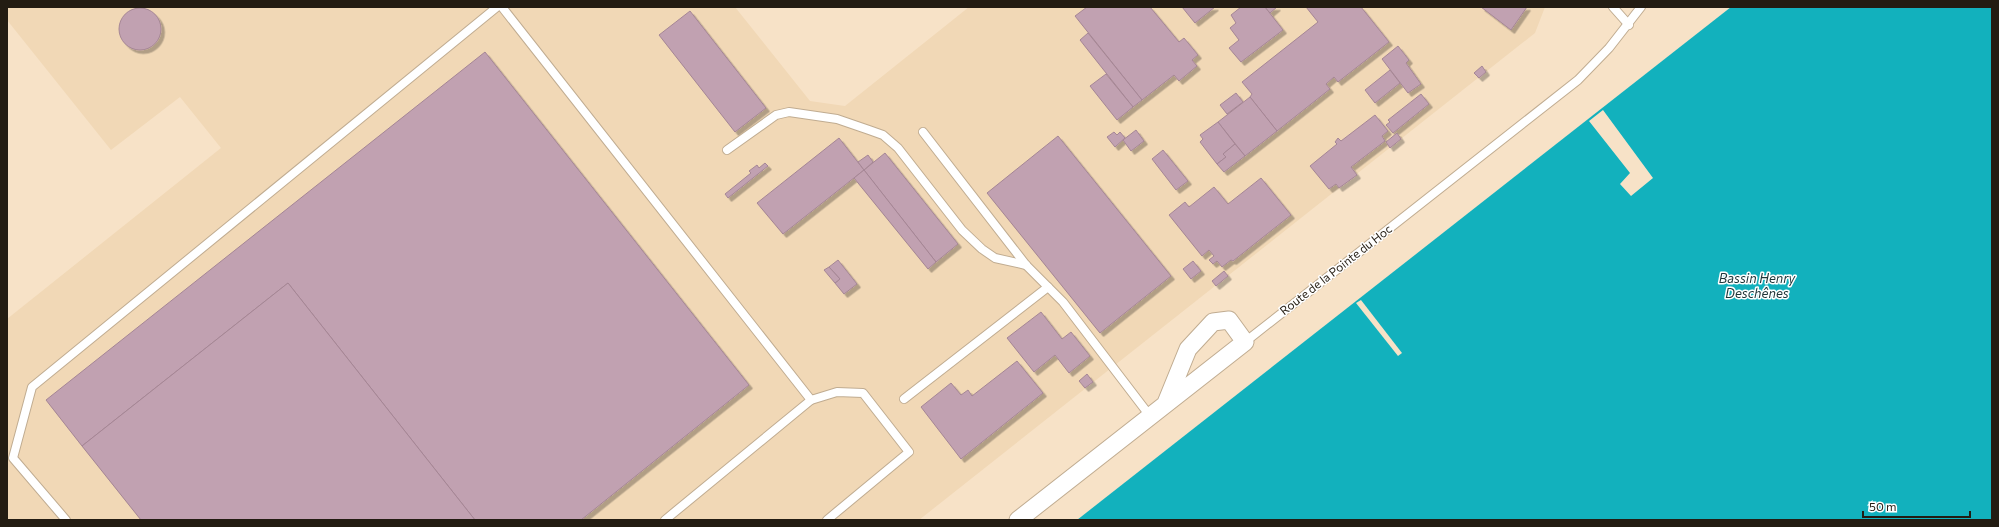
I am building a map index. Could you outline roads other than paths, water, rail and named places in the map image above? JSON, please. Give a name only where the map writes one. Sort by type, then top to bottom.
[{"type":"street","points":[[1166,402],[1188,349],[1213,322],[1229,320],[1245,342]]},
{"type":"street","name":"Route de la Pointe du Hoc","points":[[1018,520],[1166,402],[1245,342]]},
{"type":"lane","points":[[66,520],[12,458],[32,387],[497,7]]},
{"type":"lane","points":[[502,7],[811,400]]},
{"type":"lane","points":[[1613,7],[1629,24]]},
{"type":"lane","name":"Route de la Pointe du Hoc","points":[[1245,342],[1578,80],[1609,48],[1641,7]]},
{"type":"lane","points":[[727,150],[776,115],[789,112],[838,119],[883,135],[898,148],[962,230],[982,249],[995,258],[1026,265]]},
{"type":"lane","points":[[923,132],[1026,265],[1063,302],[1150,416]]},
{"type":"lane","points":[[904,399],[1048,287]]},
{"type":"lane","points":[[665,520],[811,400],[838,392],[863,393],[909,452],[827,520]]},
{"type":"water","name":"Bassin Henry Deschênes","points":[[1731,7],[1992,7],[1992,520],[1077,520]]}]
